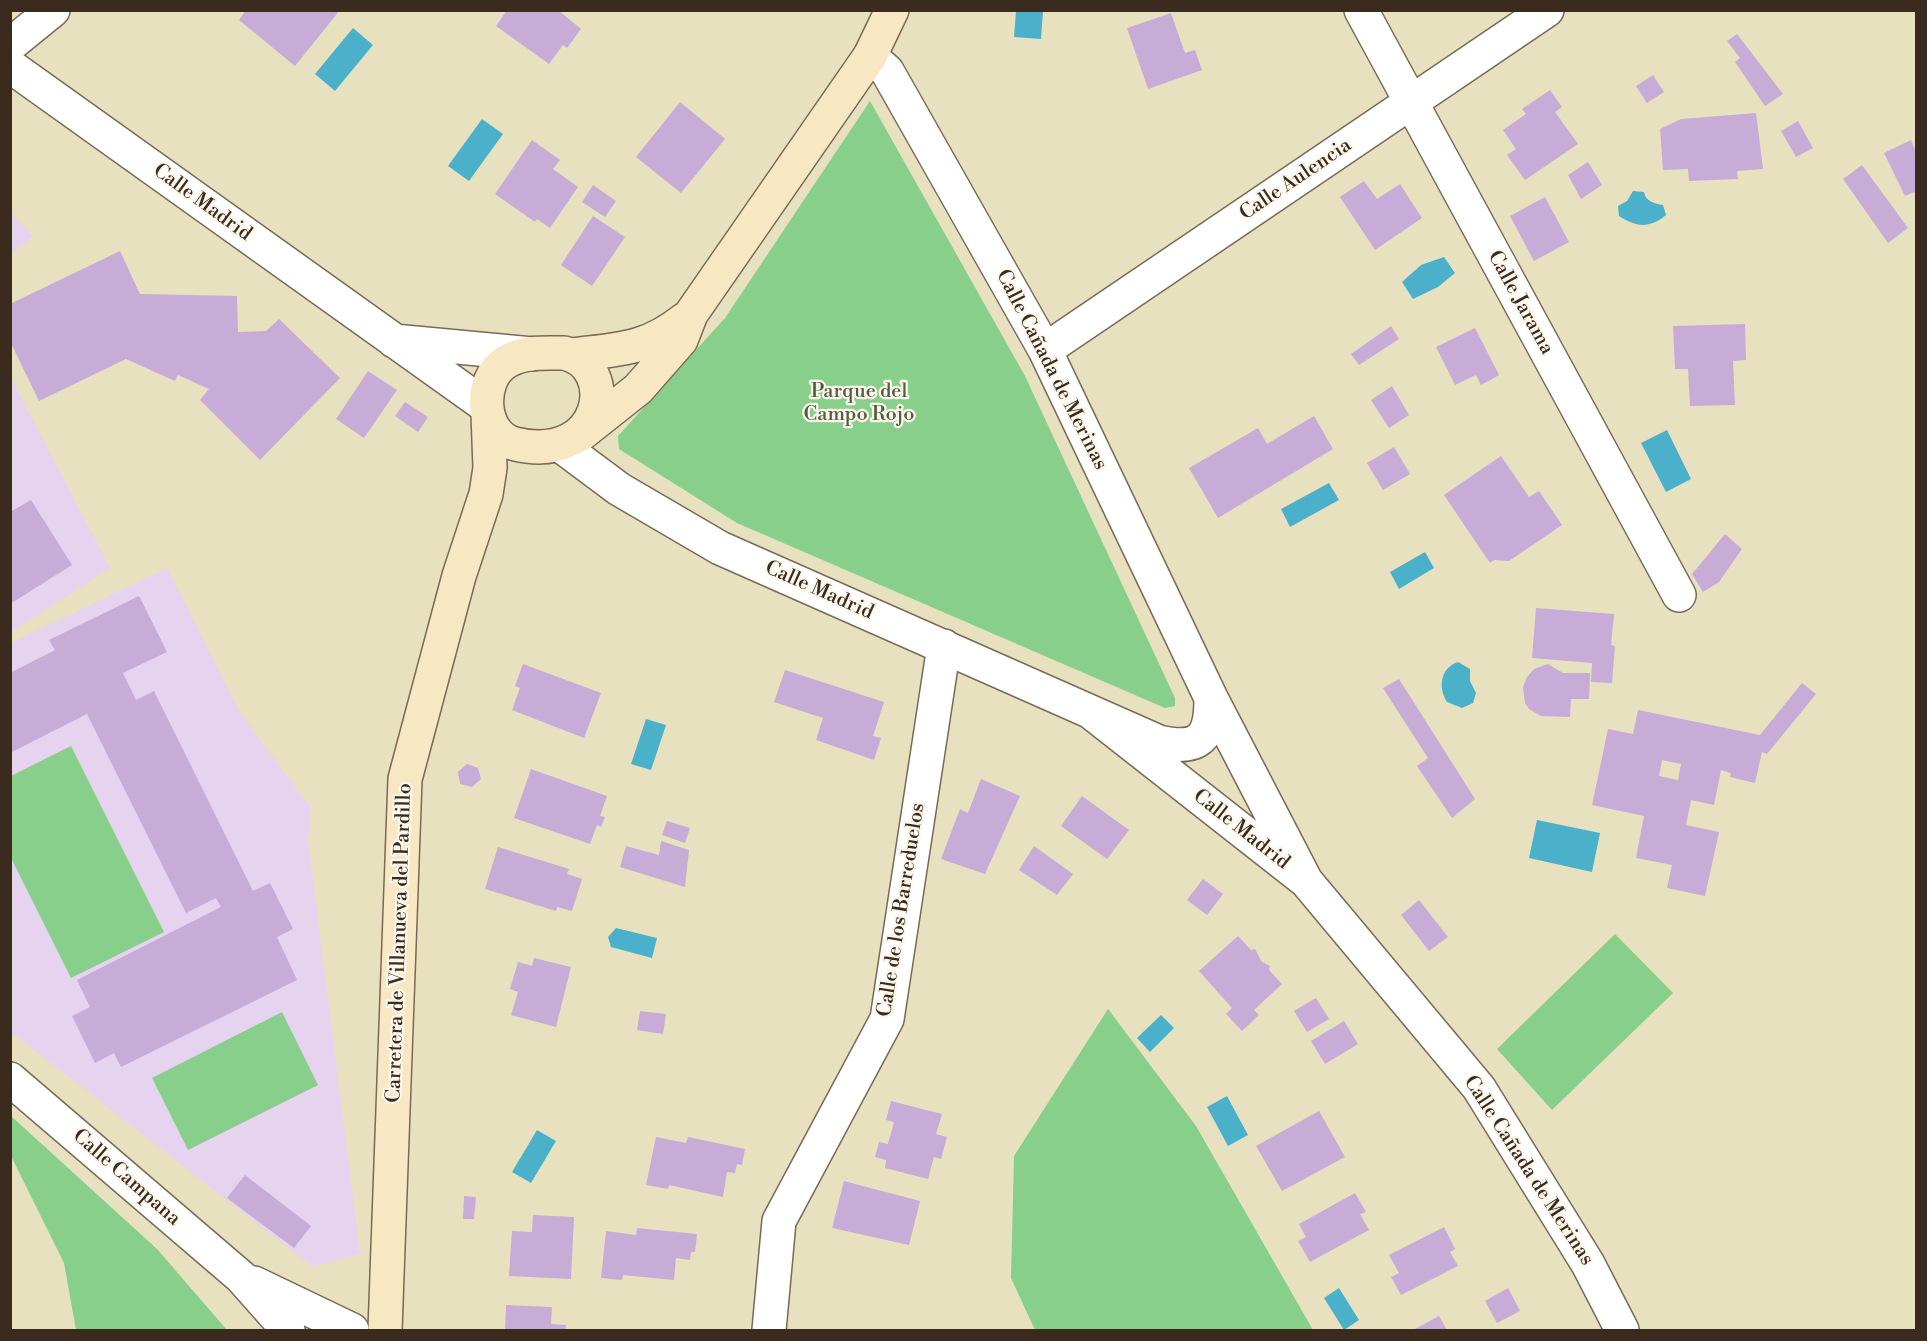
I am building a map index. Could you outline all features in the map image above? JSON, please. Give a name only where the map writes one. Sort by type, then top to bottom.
[{"type":"street","points":[[10,45],[53,10]]},
{"type":"street","points":[[561,443],[638,389],[681,340],[691,314],[870,56],[892,10]]},
{"type":"street","name":"Calle Jarama","points":[[1360,10],[1679,595]]},
{"type":"street","name":"Calle Aulencia","points":[[1045,350],[1548,10]]},
{"type":"street","name":"Calle Cañada de Merinas","points":[[870,56],[887,71],[1045,350],[1211,698],[1306,881],[1479,1088],[1588,1264],[1622,1330]]},
{"type":"street","name":"Calle Madrid","points":[[10,66],[487,410]]},
{"type":"street","points":[[393,341],[532,354],[572,355],[641,345],[663,336],[691,314]]},
{"type":"street","name":"Carretera de Villanueva del Pardillo","points":[[385,1330],[405,779],[459,576],[486,494],[489,468],[487,410],[489,384],[499,367],[515,358],[532,354]]},
{"type":"street","points":[[487,410],[496,430],[508,442],[561,443],[590,425],[595,412],[595,386],[583,362],[572,355]]},
{"type":"street","name":"Calle Madrid","points":[[561,443],[619,489],[720,548],[1160,742],[1178,746],[1192,743],[1208,731],[1211,722],[1211,698]]},
{"type":"street","name":"Carretera de Villanueva del Pardillo","points":[[486,494],[515,460],[561,443]]},
{"type":"street","name":"Calle de los Barreduelos","points":[[770,1330],[779,1221],[887,1019],[944,646]]},
{"type":"street","name":"Calle Madrid","points":[[1092,713],[1306,881]]},
{"type":"street","name":"Calle Campana","points":[[10,1079],[241,1278]]},
{"type":"street","points":[[241,1278],[288,1330]]},
{"type":"street","points":[[241,1278],[352,1330]]},
{"type":"shaded area","points":[[10,212],[33,237],[11,253],[10,253]]},
{"type":"shaded area","points":[[10,376],[110,568],[11,632],[10,632]]},
{"type":"shaded area","points":[[167,568],[241,714],[311,808],[308,841],[360,1254],[313,1267],[11,1032],[11,643]]},
{"type":"green space","name":"Parque del Campo Rojo","points":[[870,101],[1025,376],[1175,698],[1175,706],[1165,708],[737,523],[619,449],[618,436],[725,318]]},
{"type":"green space","points":[[71,746],[164,932],[71,978],[11,858],[11,776]]},
{"type":"green space","points":[[1615,934],[1673,993],[1552,1110],[1497,1049]]},
{"type":"green space","points":[[1108,1009],[1196,1126],[1313,1330],[1035,1330],[1011,1278],[1014,1156]]},
{"type":"green space","points":[[282,1012],[318,1085],[188,1150],[152,1078]]},
{"type":"green space","points":[[11,1116],[157,1249],[227,1330],[76,1330],[64,1263],[11,1156]]},
{"type":"water","points":[[1016,11],[1043,11],[1041,39],[1014,37]]},
{"type":"water","points":[[353,28],[373,45],[335,91],[315,74]]},
{"type":"water","points":[[482,119],[503,134],[469,181],[448,166]]},
{"type":"water","points":[[1633,191],[1644,192],[1648,200],[1663,205],[1666,215],[1654,223],[1642,225],[1619,216],[1618,206],[1627,201]]},
{"type":"water","points":[[1444,257],[1455,273],[1438,287],[1413,299],[1402,282],[1421,265]]},
{"type":"water","points":[[1667,430],[1691,479],[1666,492],[1641,443]]},
{"type":"water","points":[[1329,483],[1339,500],[1290,527],[1281,509]]},
{"type":"water","points":[[1425,552],[1434,568],[1399,589],[1390,572]]},
{"type":"water","points":[[1458,662],[1470,669],[1470,681],[1476,693],[1473,703],[1462,708],[1447,702],[1442,691],[1444,674],[1447,669]]},
{"type":"water","points":[[646,719],[666,725],[651,770],[631,764]]},
{"type":"water","points":[[1537,820],[1600,833],[1592,872],[1529,858]]},
{"type":"water","points":[[616,928],[657,938],[652,958],[611,947],[608,937]]},
{"type":"water","points":[[1161,1015],[1174,1028],[1150,1052],[1137,1038]]},
{"type":"water","points":[[1227,1096],[1248,1135],[1228,1146],[1207,1107]]},
{"type":"water","points":[[537,1130],[556,1141],[531,1183],[512,1172]]},
{"type":"water","points":[[1339,1288],[1359,1320],[1344,1330],[1324,1298]]},
{"type":"building","points":[[246,10],[340,10],[295,66],[239,20]]},
{"type":"building","points":[[507,10],[558,10],[581,29],[567,48],[563,45],[549,64],[496,26]]},
{"type":"building","points":[[1171,13],[1185,53],[1195,50],[1202,70],[1148,89],[1127,28]]},
{"type":"building","points":[[1737,34],[1783,94],[1765,106],[1735,62],[1740,58],[1727,41]]},
{"type":"building","points":[[1653,75],[1664,92],[1647,103],[1636,86]]},
{"type":"building","points":[[1550,90],[1562,107],[1555,112],[1578,144],[1525,180],[1507,155],[1516,149],[1503,130],[1526,114],[1522,109]]},
{"type":"building","points":[[680,102],[725,139],[681,193],[636,157]]},
{"type":"building","points":[[1756,113],[1763,169],[1737,171],[1738,179],[1689,181],[1688,169],[1663,170],[1660,129],[1681,119]]},
{"type":"building","points":[[1798,121],[1813,148],[1796,157],[1781,131]]},
{"type":"building","points":[[532,140],[560,160],[553,169],[578,187],[550,228],[537,219],[535,222],[495,194]]},
{"type":"building","points":[[1911,140],[1916,152],[1916,196],[1914,192],[1905,196],[1884,153]]},
{"type":"building","points":[[1588,162],[1602,185],[1581,199],[1568,175]]},
{"type":"building","points":[[1862,165],[1908,228],[1888,243],[1843,179]]},
{"type":"building","points":[[1364,181],[1377,199],[1400,184],[1422,218],[1375,250],[1340,197]]},
{"type":"building","points":[[593,185],[616,201],[605,217],[582,202]]},
{"type":"building","points":[[1545,197],[1569,242],[1534,261],[1510,216]]},
{"type":"building","points":[[593,216],[625,237],[592,286],[561,265]]},
{"type":"building","points":[[120,251],[140,294],[237,296],[238,332],[266,331],[279,319],[340,378],[260,460],[200,400],[209,389],[178,375],[175,381],[126,359],[39,401],[10,341],[10,304]]},
{"type":"building","points":[[1745,324],[1746,360],[1733,361],[1735,405],[1690,406],[1688,369],[1675,369],[1673,326]]},
{"type":"building","points":[[1391,326],[1399,339],[1359,365],[1351,354]]},
{"type":"building","points":[[1475,328],[1499,375],[1481,385],[1476,375],[1455,385],[1436,347]]},
{"type":"building","points":[[368,371],[397,390],[364,438],[336,419]]},
{"type":"building","points":[[1392,386],[1409,415],[1389,428],[1371,400]]},
{"type":"building","points":[[405,402],[428,417],[418,432],[395,416]]},
{"type":"building","points":[[1314,416],[1333,449],[1218,518],[1189,468],[1258,428],[1267,444]]},
{"type":"building","points":[[1394,447],[1410,474],[1383,490],[1367,463]]},
{"type":"building","points":[[1501,456],[1529,497],[1539,491],[1562,525],[1509,561],[1494,560],[1490,563],[1444,495]]},
{"type":"building","points":[[31,500],[72,565],[10,604],[10,512]]},
{"type":"building","points":[[1725,534],[1742,549],[1719,582],[1703,592],[1692,574]]},
{"type":"building","points":[[139,596],[167,652],[123,673],[136,700],[154,691],[253,891],[270,883],[293,929],[277,937],[297,980],[121,1067],[114,1053],[95,1063],[72,1016],[90,1007],[77,980],[221,907],[216,898],[186,913],[87,714],[10,753],[10,673],[55,650],[49,640]]},
{"type":"building","points":[[1536,608],[1614,614],[1611,645],[1615,646],[1612,683],[1591,682],[1592,663],[1532,658]]},
{"type":"building","points":[[523,664],[601,693],[584,738],[512,710],[520,688],[515,686]]},
{"type":"building","points":[[1548,664],[1563,673],[1590,673],[1589,699],[1571,699],[1570,717],[1541,716],[1529,709],[1525,703],[1523,687],[1527,677],[1534,669]]},
{"type":"building","points":[[785,670],[884,702],[873,736],[881,738],[874,760],[816,740],[823,718],[774,702]]},
{"type":"building","points":[[1399,679],[1475,799],[1452,818],[1417,766],[1428,758],[1383,688]]},
{"type":"building","points":[[1802,683],[1816,694],[1767,754],[1762,752],[1755,783],[1730,777],[1731,773],[1721,770],[1714,805],[1691,800],[1686,825],[1719,832],[1705,896],[1667,888],[1672,865],[1636,858],[1644,816],[1592,805],[1608,729],[1633,734],[1638,710],[1760,735]],"holes":[[[1662,760],[1681,764],[1678,780],[1659,776]]]},
{"type":"building","points":[[467,764],[478,768],[481,779],[472,787],[460,784],[458,772]]},
{"type":"building","points":[[531,769],[607,796],[600,816],[605,817],[601,827],[597,825],[590,844],[514,818]]},
{"type":"building","points":[[981,779],[1020,796],[985,874],[941,859],[960,809],[968,813]]},
{"type":"building","points":[[1082,796],[1129,830],[1107,859],[1061,826]]},
{"type":"building","points":[[667,821],[690,828],[685,843],[662,835]]},
{"type":"building","points":[[661,841],[689,850],[685,887],[620,867],[626,846],[659,855]]},
{"type":"building","points":[[1034,846],[1073,874],[1057,895],[1019,870]]},
{"type":"building","points":[[498,847],[569,869],[567,874],[582,879],[572,911],[557,907],[556,911],[485,889]]},
{"type":"building","points":[[1203,879],[1223,894],[1207,915],[1187,900]]},
{"type":"building","points":[[1419,900],[1448,937],[1429,951],[1401,915]]},
{"type":"building","points":[[1238,936],[1251,950],[1255,949],[1262,962],[1270,966],[1269,970],[1282,984],[1254,1010],[1259,1015],[1242,1031],[1226,1014],[1232,1008],[1199,971]]},
{"type":"building","points":[[534,958],[571,967],[556,1027],[511,1015],[518,992],[510,989],[518,962],[532,966]]},
{"type":"building","points":[[1316,998],[1329,1019],[1307,1032],[1294,1011]]},
{"type":"building","points":[[640,1011],[666,1014],[663,1034],[637,1030]]},
{"type":"building","points":[[1344,1021],[1358,1044],[1325,1064],[1311,1041]]},
{"type":"building","points":[[891,1101],[942,1114],[936,1134],[947,1137],[941,1159],[934,1157],[928,1179],[885,1168],[886,1160],[875,1157],[879,1142],[888,1144],[894,1122],[886,1120]]},
{"type":"building","points":[[1319,1111],[1345,1157],[1282,1191],[1256,1146]]},
{"type":"building","points":[[656,1137],[686,1143],[688,1137],[745,1149],[742,1165],[737,1164],[735,1173],[727,1172],[723,1197],[669,1185],[668,1189],[646,1185]]},
{"type":"building","points":[[245,1175],[311,1226],[294,1248],[227,1198]]},
{"type":"building","points":[[844,1181],[920,1201],[909,1245],[832,1228]]},
{"type":"building","points":[[1355,1193],[1366,1212],[1360,1214],[1369,1230],[1310,1262],[1298,1241],[1306,1237],[1299,1224]]},
{"type":"building","points":[[464,1196],[476,1197],[474,1219],[463,1219]]},
{"type":"building","points":[[533,1215],[574,1217],[571,1279],[509,1276],[512,1231],[532,1232]]},
{"type":"building","points":[[1444,1227],[1455,1249],[1450,1252],[1458,1266],[1401,1295],[1391,1277],[1399,1273],[1389,1255]]},
{"type":"building","points":[[637,1228],[697,1234],[695,1252],[691,1252],[690,1260],[676,1258],[674,1280],[623,1275],[622,1280],[601,1278],[606,1231],[636,1235]]},
{"type":"building","points":[[1508,1288],[1520,1311],[1497,1323],[1485,1301]]},
{"type":"building","points":[[506,1305],[552,1307],[551,1324],[566,1325],[565,1330],[505,1330]]},
{"type":"building","points":[[1439,1316],[1447,1330],[1413,1330]]}]
